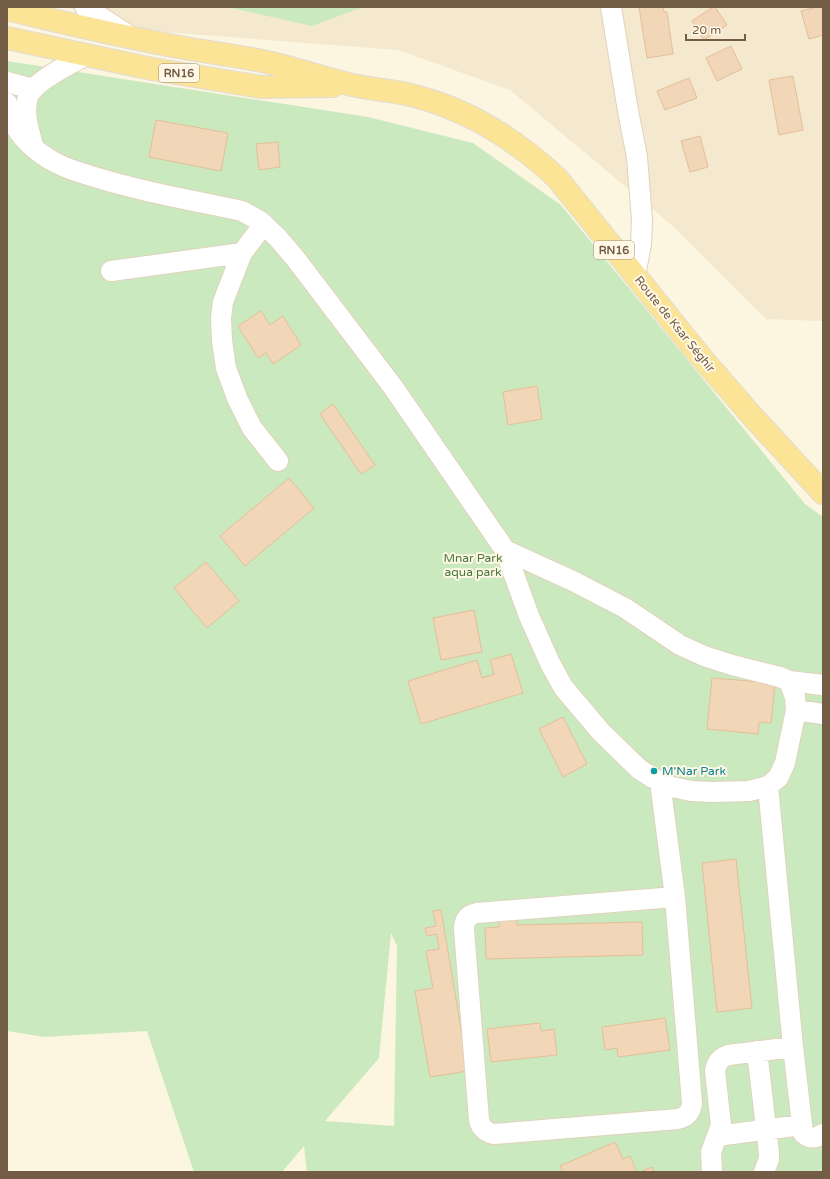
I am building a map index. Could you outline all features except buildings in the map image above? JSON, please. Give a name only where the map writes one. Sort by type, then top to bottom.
[{"type":"main road","name":"RN16","points":[[7,9],[130,37],[262,61],[353,85]]},
{"type":"main road","name":"RN16","points":[[7,38],[85,56],[152,69],[261,87],[353,85]]},
{"type":"main road","name":"Route de Ksar Séghir","points":[[353,85],[406,94],[437,102],[477,119],[506,136],[536,158],[557,178],[700,356],[753,417],[823,493]]},
{"type":"street","points":[[85,7],[130,37]]},
{"type":"street","points":[[612,7],[628,111],[637,157],[642,220],[641,238],[635,276]]},
{"type":"street","points":[[35,149],[29,130],[26,113],[29,95],[33,89],[50,76],[85,56]]},
{"type":"street","points":[[7,82],[33,89]]},
{"type":"street","points":[[7,103],[11,118],[20,134],[35,149],[60,166],[110,182],[242,211],[256,218],[277,237],[295,258],[393,387],[505,550],[529,616],[550,663],[563,687],[600,732],[639,769],[668,786],[691,791],[749,791],[768,786],[778,778],[785,763],[796,710],[795,697],[789,681]]},
{"type":"street","points":[[264,224],[242,253],[223,302],[221,318],[222,340],[226,368],[237,398],[252,428],[278,461]]},
{"type":"street","points":[[111,271],[242,253]]},
{"type":"street","points":[[505,550],[575,582],[625,608],[680,645],[704,656],[732,665],[780,677],[789,681],[823,685]]},
{"type":"street","points":[[796,710],[823,714]]},
{"type":"street","points":[[660,782],[675,897],[692,1103],[691,1109],[684,1118],[678,1119],[502,1133],[489,1133],[484,1130],[480,1126],[479,1120],[464,929],[464,923],[467,918],[477,913],[675,897]]},
{"type":"street","points":[[768,786],[793,1047],[803,1134],[807,1137],[813,1138],[823,1134]]},
{"type":"street","points":[[712,1172],[711,1152],[721,1125],[716,1066],[718,1061],[722,1057],[793,1047]]},
{"type":"street","points":[[757,1052],[769,1156],[764,1172]]},
{"type":"street","points":[[717,1136],[802,1124]]},
{"type":"shaded area","points":[[65,7],[823,7],[823,321],[766,319],[674,227],[510,90],[398,50],[150,31]]},
{"type":"green space","points":[[227,7],[363,7],[312,26]]},
{"type":"green space","name":"Mnar Park aqua park","points":[[7,61],[368,117],[473,143],[561,205],[805,504],[823,517],[823,1172],[307,1172],[304,1146],[282,1172],[194,1172],[147,1031],[44,1037],[7,1031]],"holes":[[[391,933],[397,946],[394,1126],[325,1121],[379,1058]]]},
{"type":"place","name":"M'Nar Park","points":[[654,771]]}]
